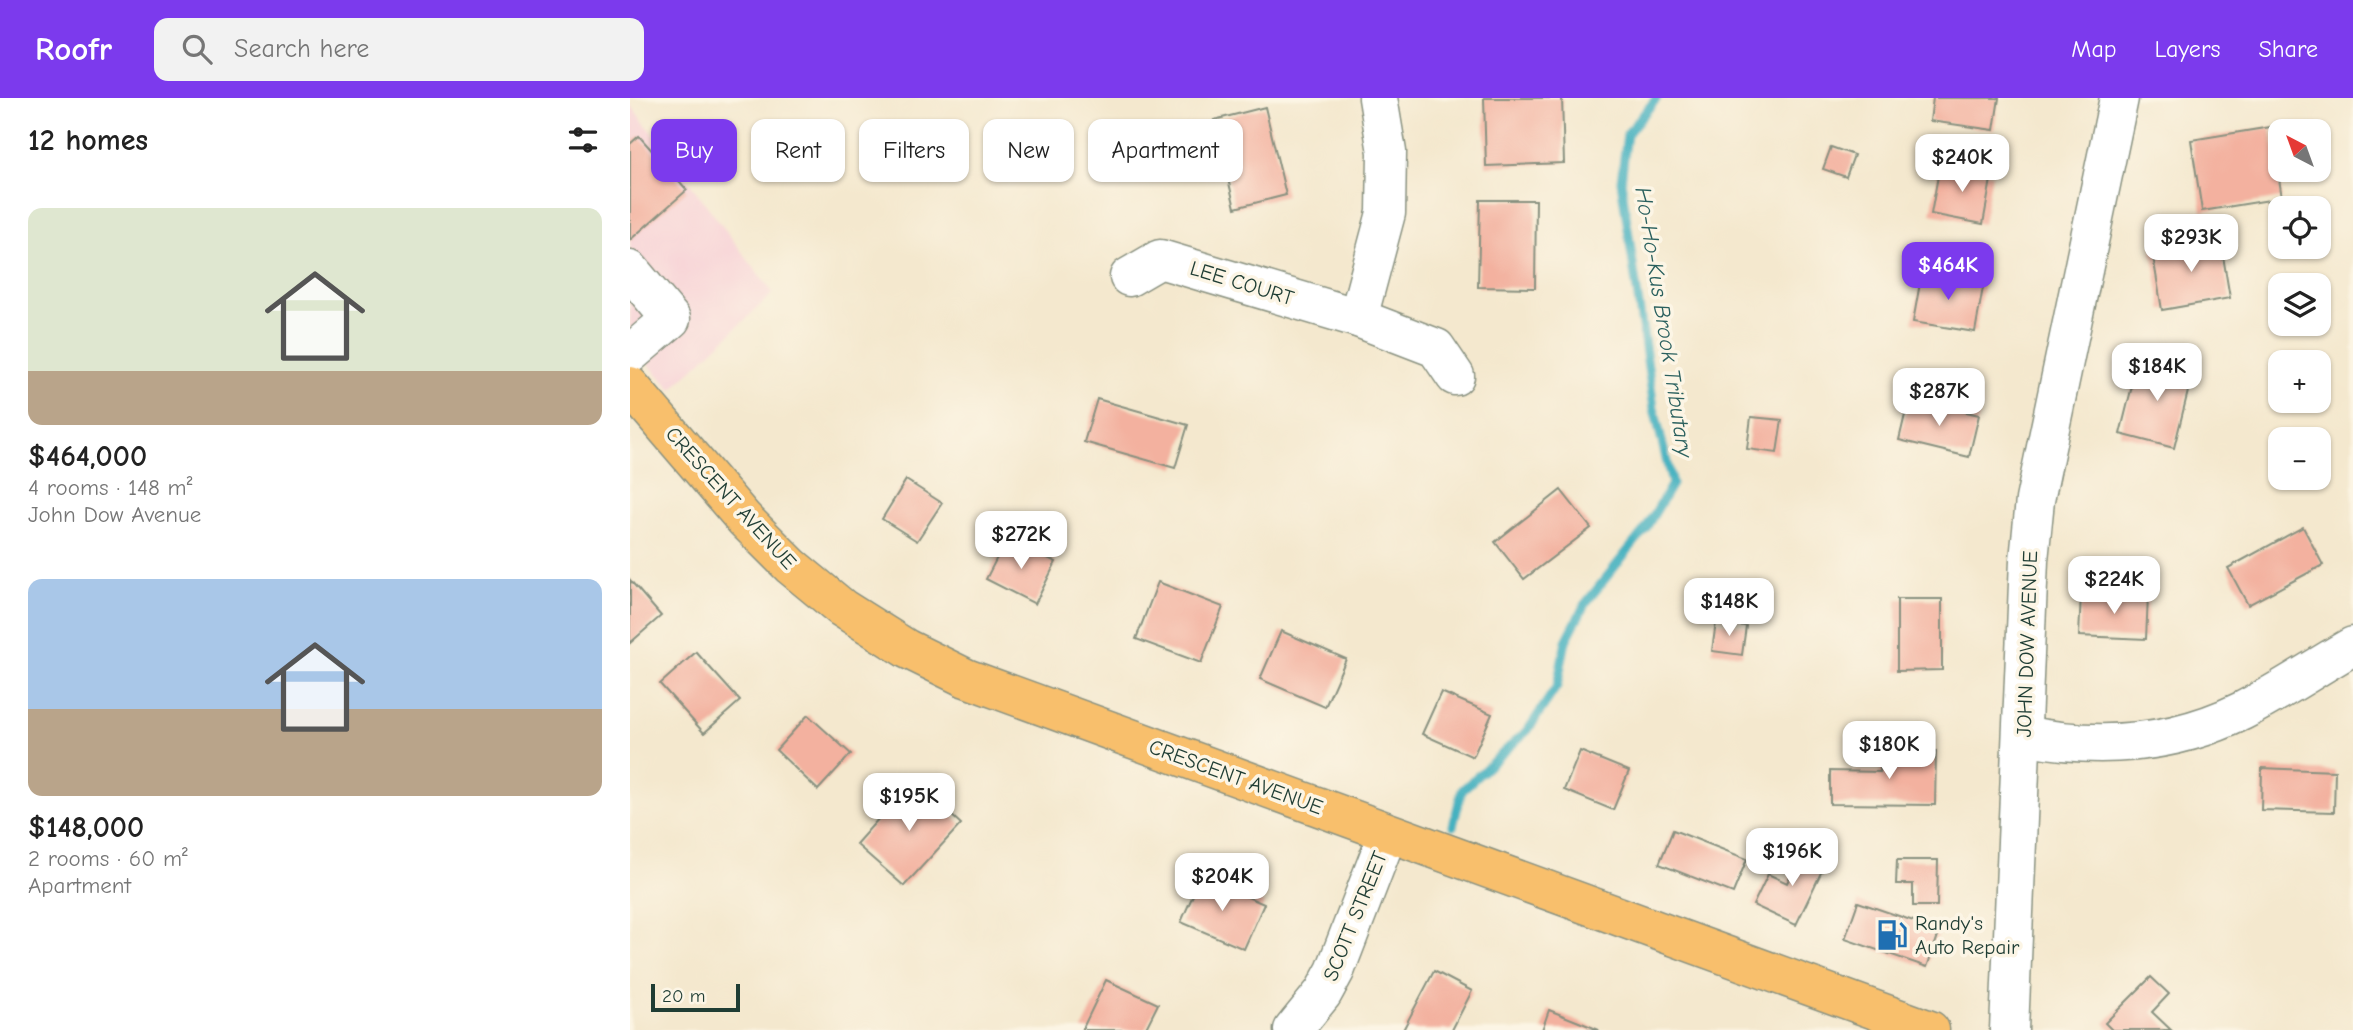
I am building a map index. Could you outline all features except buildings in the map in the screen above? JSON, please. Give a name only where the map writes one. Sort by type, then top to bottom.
[{"type":"main road","name":"CRESCENT AVENUE","points":[[630,386],[744,519],[791,566],[842,608],[907,649],[966,678],[1930,1030]]},
{"type":"street","points":[[1358,318],[1386,213],[1387,152],[1378,98]]},
{"type":"street","name":"JOHN DOW AVENUE","points":[[2009,1030],[2029,560],[2035,500],[2119,98]]},
{"type":"street","name":"LEE COURT","points":[[1129,277],[1160,259],[1358,318],[1436,348],[1455,376]]},
{"type":"street","points":[[630,270],[671,319],[630,354]]},
{"type":"street","points":[[2023,735],[2053,741],[2103,744],[2153,740],[2202,728],[2242,710],[2351,652]]},
{"type":"street","name":"SCOTT STREET","points":[[1293,1030],[1323,993],[1335,971],[1388,833]]},
{"type":"shaded area","points":[[630,104],[651,132],[651,182],[689,182],[773,293],[672,389],[630,345]]},
{"type":"waterway","name":"Ho-Ho-Kus Brook Tributary","points":[[1453,826],[1462,790],[1528,730],[1557,686],[1566,641],[1585,604],[1646,528],[1672,484],[1654,408],[1621,181],[1627,134],[1657,98]]},
{"type":"place","name":"Randy's Auto Repair","points":[[1892,935]]}]
